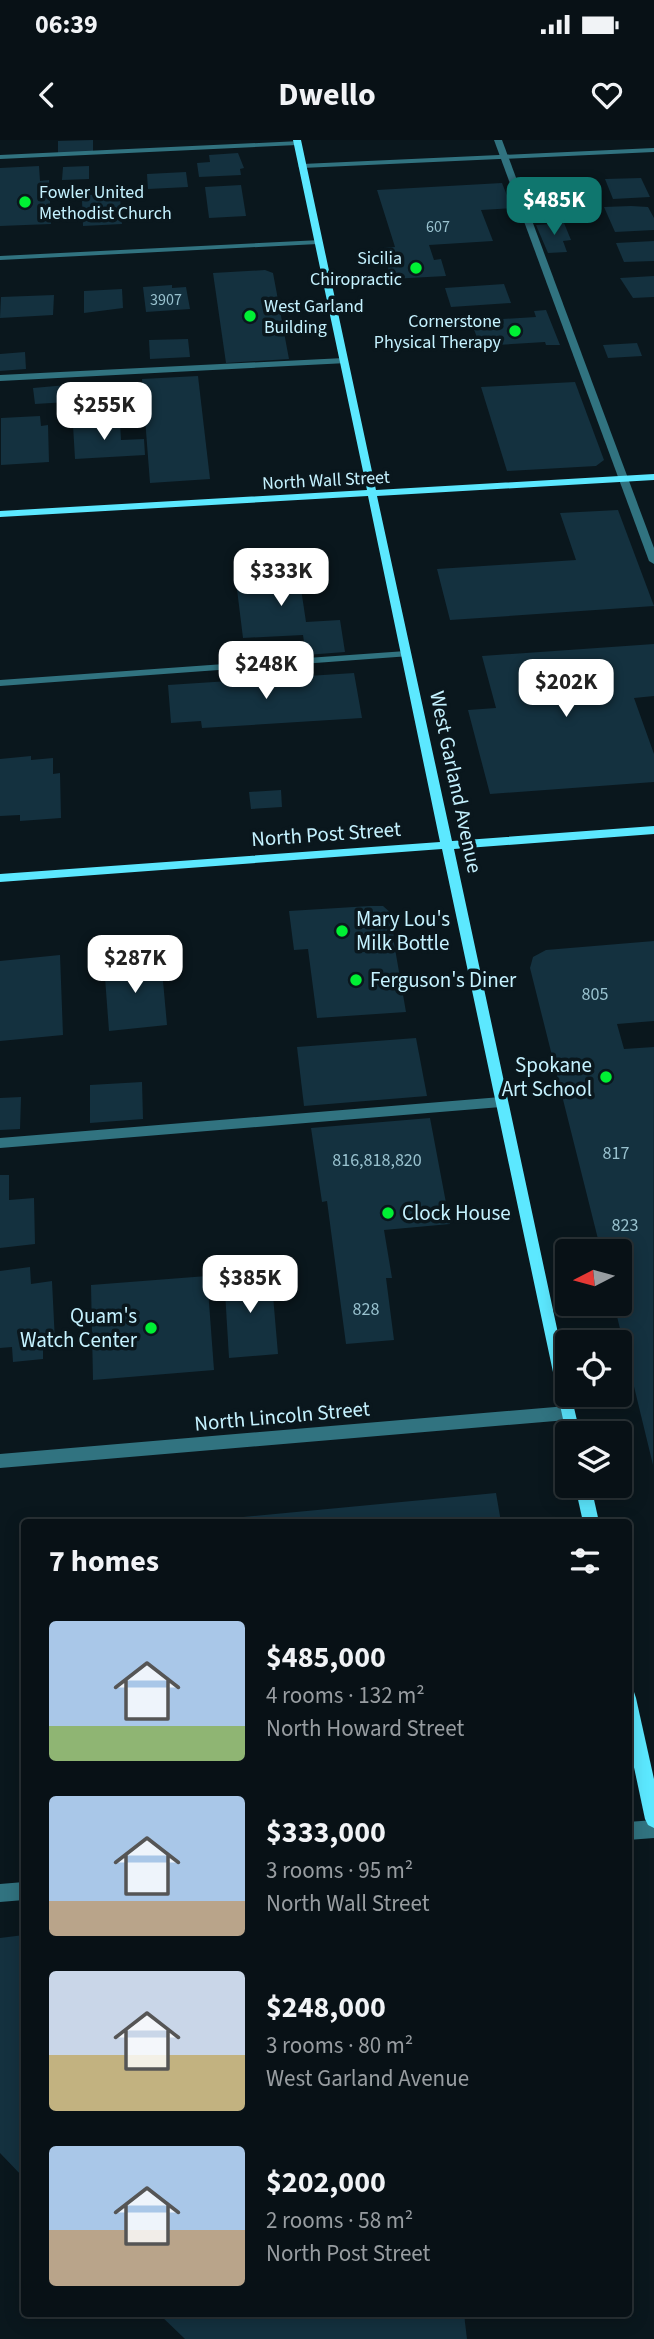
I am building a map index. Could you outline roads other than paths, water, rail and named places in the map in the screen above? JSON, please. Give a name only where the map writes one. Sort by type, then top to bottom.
[{"type":"street","points":[[498,140],[654,561]]},
{"type":"street","points":[[0,157],[297,142]]},
{"type":"street","name":"West Garland Avenue","points":[[297,142],[569,1421]]},
{"type":"street","points":[[302,166],[654,150]]},
{"type":"street","points":[[0,258],[318,242]]},
{"type":"street","points":[[0,378],[344,361]]},
{"type":"street","name":"North Wall Street","points":[[0,514],[654,477]]},
{"type":"street","points":[[0,682],[406,654]]},
{"type":"street","name":"North Post Street","points":[[0,878],[654,830]]},
{"type":"street","points":[[0,1143],[501,1102]]},
{"type":"street","name":"North Lincoln Street","points":[[0,1461],[567,1413]]},
{"type":"street","points":[[586,1498],[590,1519]]},
{"type":"street","points":[[632,1717],[654,1819]]},
{"type":"street","points":[[632,1831],[654,1829]]},
{"type":"street","points":[[0,1894],[21,1891]]},
{"type":"place","name":"Fowler United Methodist Church","points":[[25,202]]},
{"type":"place","name":"Sicilia Chiropractic","points":[[416,268]]},
{"type":"place","name":"West Garland Building","points":[[250,316]]},
{"type":"place","name":"Cornerstone Physical Therapy","points":[[515,331]]},
{"type":"place","name":"Mary Lou's Milk Bottle","points":[[342,931]]},
{"type":"place","name":"Ferguson's Diner","points":[[356,980]]},
{"type":"place","name":"Spokane Art School","points":[[606,1077]]},
{"type":"place","name":"Clock House","points":[[388,1213]]},
{"type":"place","name":"Quam's Watch Center","points":[[151,1328]]}]
